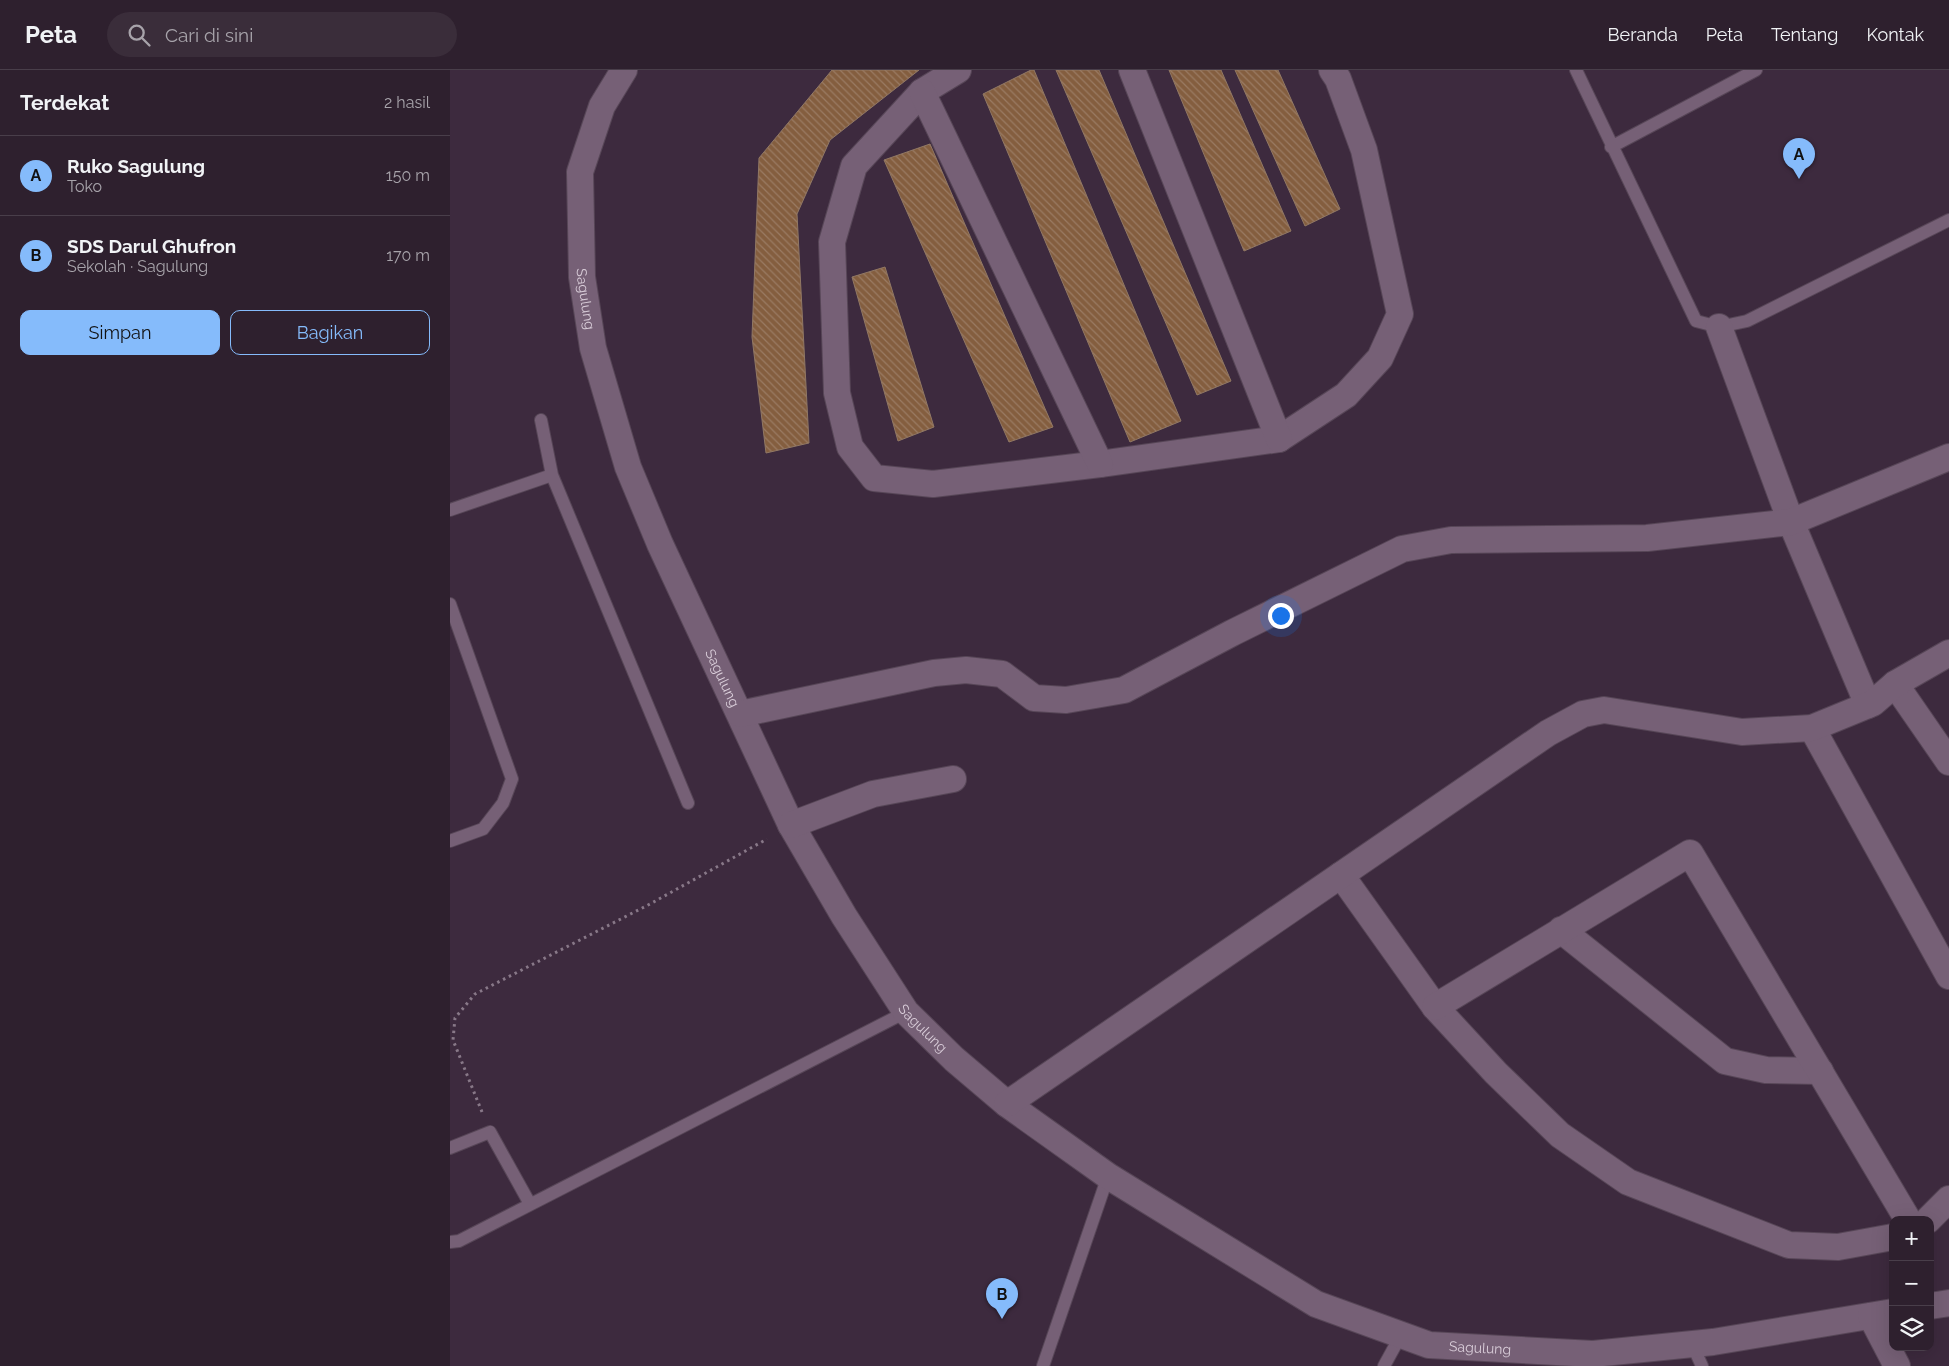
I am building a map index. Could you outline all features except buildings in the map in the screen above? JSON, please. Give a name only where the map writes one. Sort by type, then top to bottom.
[{"type":"street","name":"Sagulung","points":[[624,70],[602,106],[580,172],[582,277],[593,348],[628,467],[660,544],[791,825],[844,916],[906,1012],[954,1059],[1007,1104],[1108,1176],[1316,1304],[1429,1345],[1593,1354],[1697,1355],[1882,1314]]},
{"type":"street","points":[[958,70],[922,92],[854,166],[832,242],[837,393],[850,446],[874,478],[933,484],[1100,464],[1279,438],[1346,396],[1380,358],[1400,314],[1364,150],[1338,79],[1332,70]]},
{"type":"street","points":[[1132,70],[1279,438]]},
{"type":"street","points":[[922,92],[1100,464]]},
{"type":"street","points":[[1719,327],[1791,522],[1868,705]]},
{"type":"street","points":[[740,714],[934,673],[966,670],[1002,674],[1034,698],[1066,700],[1124,690],[1232,633],[1402,550],[1451,540],[1647,538],[1791,522],[1949,457]]},
{"type":"street","points":[[1007,1104],[1548,733],[1583,714],[1604,710],[1742,732],[1812,728],[1868,705],[1895,684],[1949,653]]},
{"type":"street","points":[[1895,684],[1949,762]]},
{"type":"street","points":[[1812,728],[1949,976]]},
{"type":"street","points":[[791,825],[873,794],[953,779]]},
{"type":"street","points":[[1435,1007],[1690,853],[1906,1216]]},
{"type":"street","points":[[1341,875],[1435,1007],[1496,1073],[1560,1135],[1628,1182],[1790,1245],[1838,1247],[1889,1238]]},
{"type":"street","points":[[1561,930],[1725,1061],[1766,1070],[1820,1071]]},
{"type":"street","points":[[1932,1216],[1949,1199]]},
{"type":"street","points":[[1934,1305],[1949,1303]]},
{"type":"street","points":[[1882,1314],[1897,1366]]},
{"type":"lane","points":[[1576,70],[1611,147],[1696,321],[1719,327],[1747,321],[1949,220]]},
{"type":"lane","points":[[1611,147],[1756,70]]},
{"type":"lane","points":[[541,420],[552,475],[688,803]]},
{"type":"lane","points":[[450,510],[552,475]]},
{"type":"lane","points":[[450,604],[512,778],[503,804],[483,829],[450,841]]},
{"type":"lane","points":[[450,1251],[455,1241],[906,1012]]},
{"type":"lane","points":[[450,1148],[490,1132],[530,1204]]},
{"type":"lane","points":[[1043,1366],[1108,1176]]},
{"type":"lane","points":[[1384,1366],[1401,1335]]},
{"type":"path","points":[[490,1132],[471,1080],[453,1040],[455,1018],[475,994],[650,904],[791,825]]},
{"type":"place","name":"Ruko Sagulung","points":[[1799,179]]},
{"type":"place","name":"SDS Darul Ghufron","points":[[1002,1319]]}]
